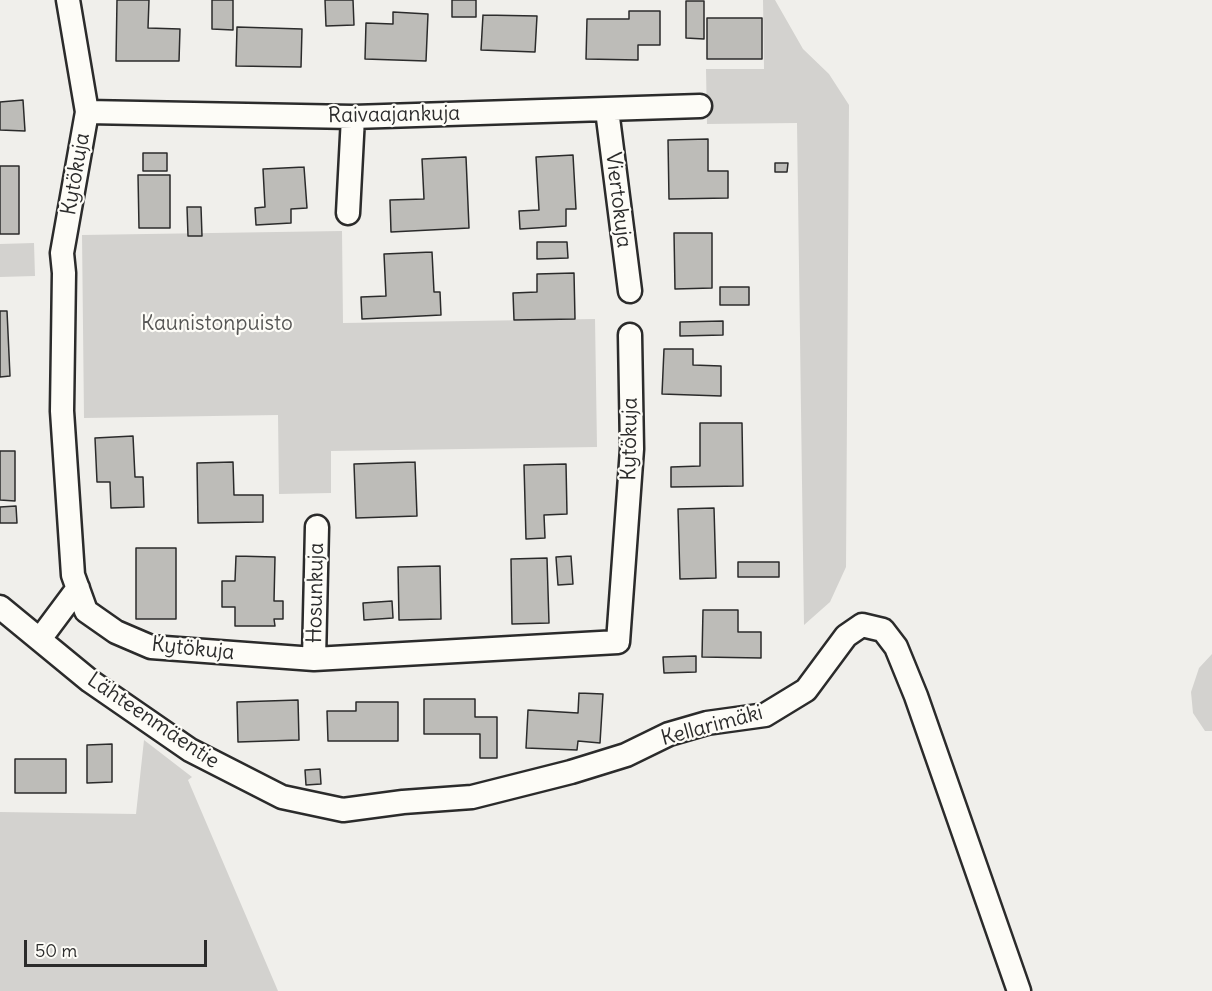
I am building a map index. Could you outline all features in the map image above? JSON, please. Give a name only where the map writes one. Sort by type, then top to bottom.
[{"type":"street","name":"Kytökuja","points":[[68,0],[87,112],[62,253],[62,411],[73,575],[86,611],[116,632],[151,647],[315,659],[618,642],[632,449],[630,335]]},
{"type":"street","name":"Raivaajankuja","points":[[87,112],[353,117],[700,106]]},
{"type":"street","name":"Viertokuja","points":[[607,110],[630,291]]},
{"type":"street","points":[[348,213],[353,117]]},
{"type":"street","name":"Hosunkuja","points":[[315,659],[316,527]]},
{"type":"street","points":[[40,639],[78,588]]},
{"type":"street","name":"Lähteenmäentie","points":[[0,607],[90,681],[190,750],[282,797],[343,810]]},
{"type":"street","name":"Kellarimäki","points":[[343,810],[403,802],[472,797],[571,772],[626,755],[669,734],[707,723],[765,715],[806,690],[846,636],[862,625],[884,630],[896,647],[915,696],[1019,991]]},
{"type":"green space","points":[[763,0],[775,0],[803,49],[829,74],[849,105],[846,567],[830,602],[804,625],[797,123],[707,124],[706,69],[764,69]]},
{"type":"green space","name":"Kaunistonpuisto","points":[[342,231],[343,323],[595,319],[597,447],[331,451],[331,493],[279,494],[278,415],[84,418],[82,235]]},
{"type":"green space","points":[[34,243],[35,276],[0,277],[0,244]]},
{"type":"green space","points":[[1212,654],[1212,731],[1205,731],[1193,713],[1191,692],[1199,668]]},
{"type":"green space","points":[[144,740],[192,777],[188,780],[278,991],[0,991],[0,812],[136,814]]},
{"type":"building","points":[[117,0],[149,0],[148,28],[180,29],[179,61],[116,61]]},
{"type":"building","points":[[212,0],[233,0],[233,30],[212,29]]},
{"type":"building","points":[[325,0],[353,0],[354,25],[326,26]]},
{"type":"building","points":[[452,0],[476,0],[476,17],[452,17]]},
{"type":"building","points":[[686,1],[704,1],[704,39],[686,38]]},
{"type":"building","points":[[629,11],[660,11],[660,45],[638,45],[638,60],[586,59],[587,19],[629,19]]},
{"type":"building","points":[[393,12],[428,14],[426,61],[365,59],[366,23],[393,24]]},
{"type":"building","points":[[483,15],[537,16],[535,52],[481,50]]},
{"type":"building","points":[[707,18],[762,18],[762,59],[707,59]]},
{"type":"building","points":[[237,27],[302,29],[301,67],[236,66]]},
{"type":"building","points":[[23,100],[25,131],[0,130],[0,102]]},
{"type":"building","points":[[708,139],[708,171],[728,171],[728,198],[669,199],[668,140]]},
{"type":"building","points":[[143,153],[167,153],[167,171],[143,171]]},
{"type":"building","points":[[573,155],[576,209],[566,209],[566,226],[520,229],[519,211],[539,210],[536,157]]},
{"type":"building","points":[[466,157],[469,228],[391,232],[390,200],[424,199],[422,159]]},
{"type":"building","points":[[775,163],[788,163],[787,172],[775,172]]},
{"type":"building","points":[[0,166],[19,166],[19,234],[0,234]]},
{"type":"building","points":[[304,167],[307,208],[291,209],[291,223],[256,225],[255,208],[265,207],[263,169]]},
{"type":"building","points":[[138,175],[170,175],[170,228],[139,228]]},
{"type":"building","points":[[187,207],[201,207],[202,236],[188,236]]},
{"type":"building","points":[[674,233],[712,233],[712,288],[675,289]]},
{"type":"building","points":[[537,242],[567,242],[568,258],[537,259]]},
{"type":"building","points":[[432,252],[434,292],[440,292],[441,315],[362,319],[361,297],[386,296],[384,254]]},
{"type":"building","points":[[574,273],[575,319],[514,320],[513,293],[537,292],[537,274]]},
{"type":"building","points":[[720,287],[749,287],[749,305],[720,305]]},
{"type":"building","points":[[0,311],[7,311],[10,376],[0,377]]},
{"type":"building","points":[[723,321],[723,335],[680,336],[680,322]]},
{"type":"building","points":[[664,349],[693,349],[693,365],[721,366],[721,396],[662,394]]},
{"type":"building","points":[[700,423],[742,423],[743,486],[671,487],[671,467],[700,466]]},
{"type":"building","points":[[133,436],[135,477],[143,477],[144,507],[111,508],[110,482],[97,482],[95,438]]},
{"type":"building","points":[[0,451],[15,451],[15,501],[0,500]]},
{"type":"building","points":[[233,462],[234,495],[263,495],[263,522],[198,523],[197,463]]},
{"type":"building","points":[[415,462],[417,516],[356,518],[354,464]]},
{"type":"building","points":[[566,464],[567,514],[544,515],[545,538],[526,539],[524,465]]},
{"type":"building","points":[[16,506],[17,523],[0,523],[0,507]]},
{"type":"building","points":[[714,508],[716,578],[680,579],[678,509]]},
{"type":"building","points":[[136,548],[176,548],[176,619],[136,619]]},
{"type":"building","points":[[236,556],[275,557],[274,601],[283,601],[283,619],[274,619],[275,626],[235,626],[235,607],[222,607],[222,581],[235,581]]},
{"type":"building","points":[[571,556],[573,584],[558,585],[556,557]]},
{"type":"building","points":[[547,558],[549,623],[512,624],[511,559]]},
{"type":"building","points":[[738,562],[779,562],[779,577],[738,577]]},
{"type":"building","points":[[440,566],[441,619],[399,620],[398,567]]},
{"type":"building","points":[[392,601],[393,618],[364,620],[363,603]]},
{"type":"building","points":[[703,610],[738,610],[738,632],[761,632],[761,658],[702,657]]},
{"type":"building","points":[[696,656],[696,672],[664,673],[663,657]]},
{"type":"building","points":[[579,693],[603,694],[600,743],[578,741],[577,750],[526,748],[528,710],[578,713]]},
{"type":"building","points":[[424,699],[475,699],[475,717],[497,717],[497,758],[480,758],[480,734],[424,734]]},
{"type":"building","points":[[298,700],[299,740],[238,742],[237,702]]},
{"type":"building","points":[[356,702],[398,702],[398,741],[328,741],[327,711],[356,711]]},
{"type":"building","points":[[112,744],[112,782],[87,783],[87,745]]},
{"type":"building","points":[[15,759],[66,759],[66,793],[15,793]]},
{"type":"building","points":[[320,769],[321,784],[306,785],[305,770]]}]
